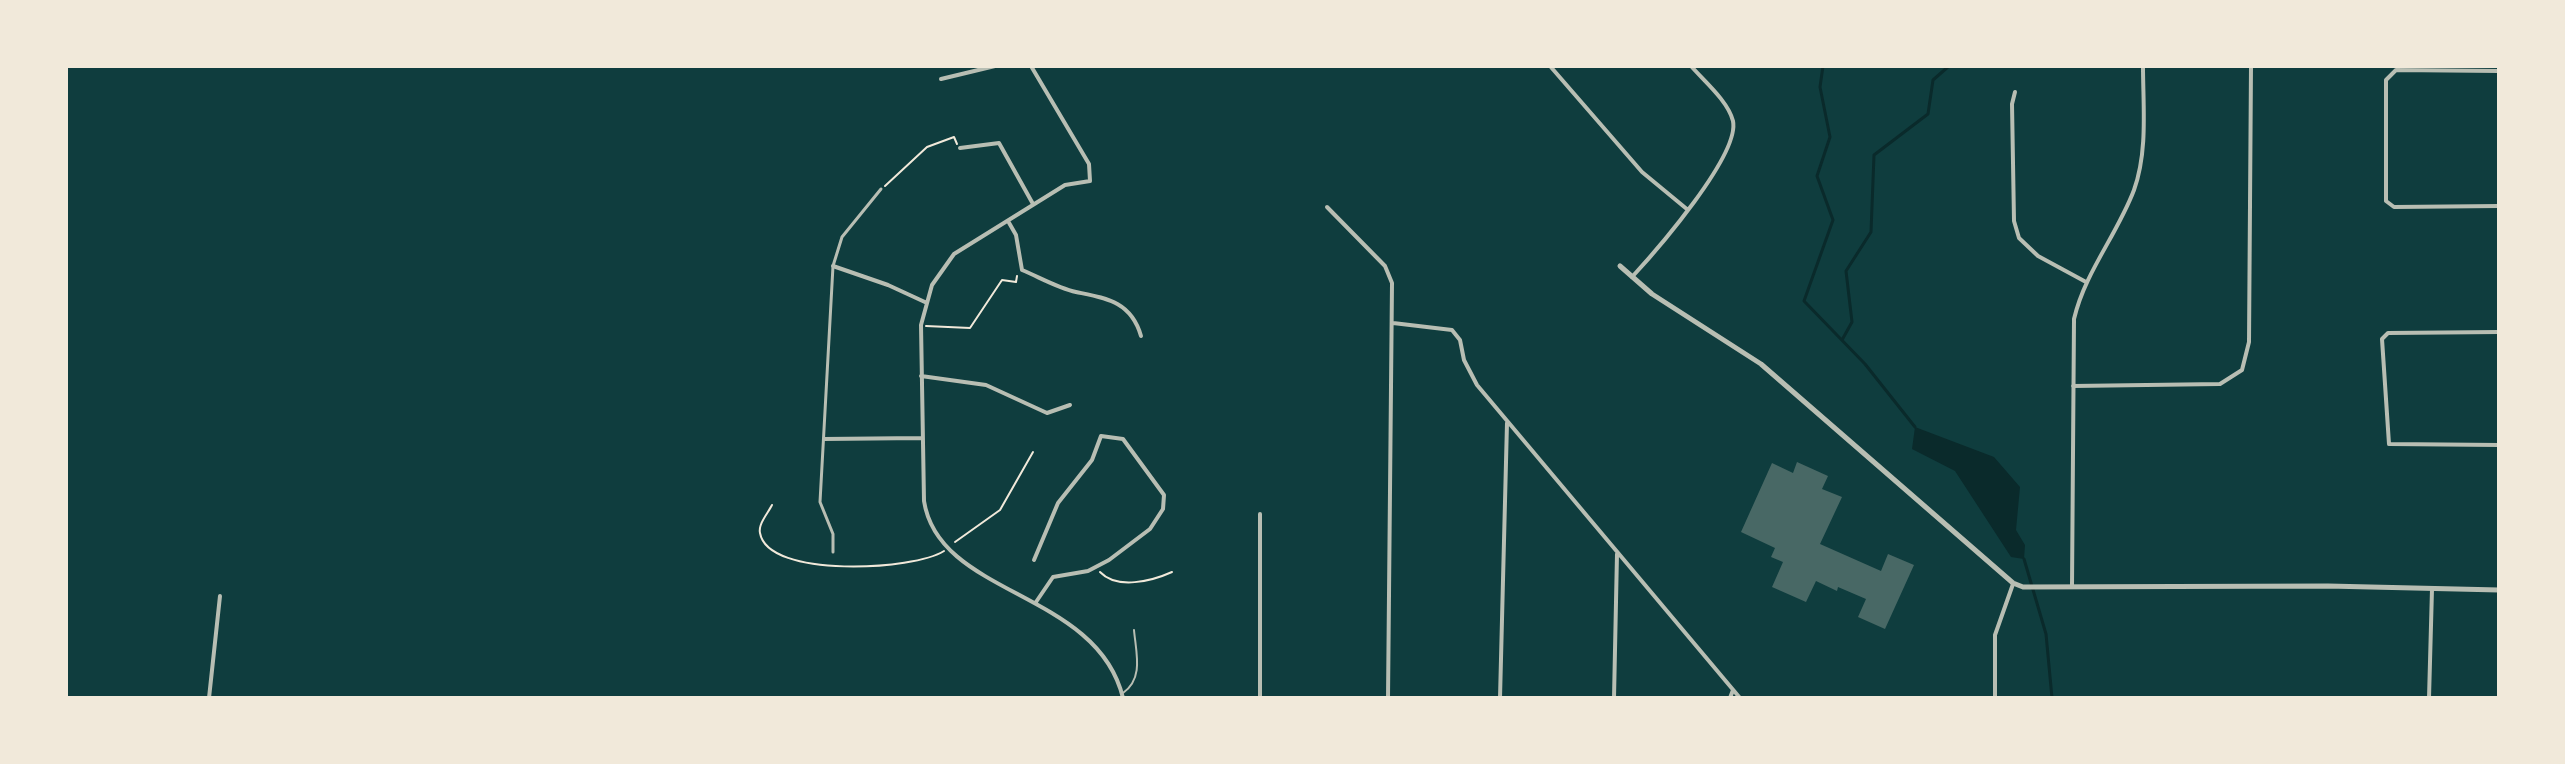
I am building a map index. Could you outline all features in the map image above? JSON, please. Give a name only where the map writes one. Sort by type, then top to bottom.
[{"type":"street","points":[[941,79],[995,66]]},
{"type":"street","points":[[1031,66],[1092,173],[1090,181],[1065,185],[954,254],[932,285],[921,325],[921,438],[926,515],[947,550],[1036,602],[1100,650],[1122,696]]},
{"type":"street","points":[[1550,66],[1642,172],[1688,210]]},
{"type":"street","points":[[1632,277],[1688,210],[1723,155],[1733,130],[1729,112],[1691,66]]},
{"type":"street","points":[[2072,589],[2074,319],[2086,282],[2137,178],[2143,141],[2143,66]]},
{"type":"street","points":[[2073,386],[2220,384],[2242,370],[2249,342],[2251,66]]},
{"type":"street","points":[[2499,71],[2396,70],[2390,73],[2386,80],[2385,191],[2388,204],[2394,207],[2499,206]]},
{"type":"street","points":[[2015,92],[2012,107],[2016,230],[2031,251],[2086,282]]},
{"type":"street","points":[[960,148],[999,143],[1033,204]]},
{"type":"street","points":[[833,552],[832,529],[820,502],[833,266],[842,237],[881,189]]},
{"type":"street","points":[[1327,207],[1387,269],[1392,283],[1388,698]]},
{"type":"street","points":[[1008,221],[1016,235],[1022,270],[1076,292],[1105,297],[1125,311],[1141,336]]},
{"type":"street","points":[[833,266],[888,285],[927,304]]},
{"type":"street","points":[[1620,266],[1652,294],[1761,364],[2013,583],[2037,589],[2432,587],[2499,590]]},
{"type":"street","points":[[1393,323],[1452,330],[1461,342],[1471,376],[1507,423],[1740,698]]},
{"type":"street","points":[[2499,332],[2388,333],[2382,339],[2389,444],[2499,445]]},
{"type":"street","points":[[921,376],[986,385],[1047,413],[1070,405]]},
{"type":"street","points":[[1500,698],[1507,423]]},
{"type":"street","points":[[1034,560],[1058,503],[1092,460],[1101,436],[1116,436],[1135,451],[1164,495],[1157,519],[1148,531],[1096,568],[1056,575],[1036,602]]},
{"type":"street","points":[[824,439],[921,438]]},
{"type":"street","points":[[1260,514],[1260,698]]},
{"type":"street","points":[[1614,698],[1617,552]]},
{"type":"street","points":[[1995,698],[1995,635],[2013,583]]},
{"type":"street","points":[[2429,698],[2432,587]]},
{"type":"street","points":[[209,698],[220,596]]},
{"type":"street","points":[[1730,698],[1733,690]]},
{"type":"lane","points":[[1122,696],[1136,679],[1134,630]]},
{"type":"path","points":[[881,189],[936,142],[954,137],[960,148]]},
{"type":"path","points":[[921,325],[970,328],[1002,280],[1016,282],[1022,270]]},
{"type":"path","points":[[772,505],[760,527],[760,536],[766,545],[798,564],[905,564],[928,559],[947,550],[1000,510],[1033,452]]},
{"type":"path","points":[[1096,568],[1106,579],[1122,583],[1154,580],[1172,572]]},
{"type":"water","points":[[1915,427],[1994,457],[2020,487],[2016,530],[2025,545],[2024,559],[2011,557],[1955,471],[1912,449]]},
{"type":"building","points":[[1797,462],[1828,476],[1822,489],[1842,497],[1820,544],[1881,571],[1888,554],[1914,565],[1885,629],[1858,617],[1866,599],[1838,587],[1837,591],[1816,581],[1806,602],[1772,587],[1783,562],[1771,557],[1775,548],[1741,532],[1772,463],[1793,473]]},
{"type":"waterway","points":[[1823,66],[1820,87],[1830,137],[1817,176],[1833,220],[1804,301],[1865,364],[1915,427]]},
{"type":"waterway","points":[[1842,340],[1852,322],[1846,271],[1871,232],[1874,155],[1928,114],[1933,80],[1949,66]]},
{"type":"waterway","points":[[2024,559],[2046,634],[2052,698]]}]
